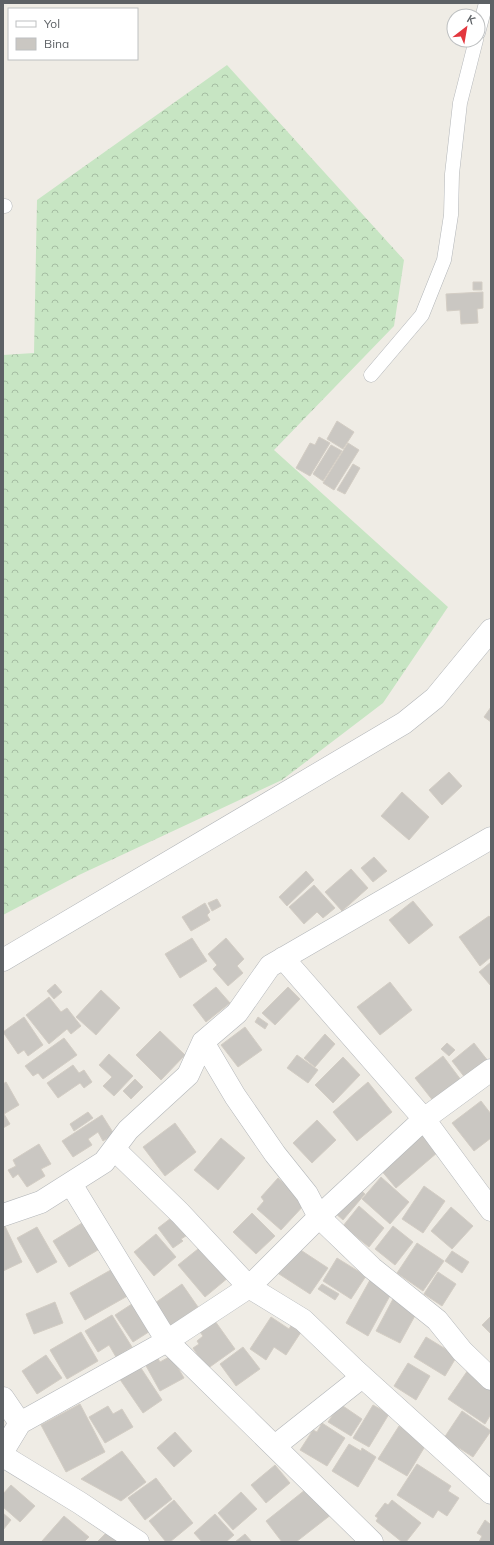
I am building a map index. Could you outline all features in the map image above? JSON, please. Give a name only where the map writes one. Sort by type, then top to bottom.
[{"type":"street","points":[[3,960],[404,723],[435,698],[491,630]]},
{"type":"street","points":[[3,1215],[42,1202],[104,1162],[128,1130],[188,1075],[203,1042],[237,1013],[270,966],[491,838]]},
{"type":"street","points":[[283,958],[424,1119],[491,1210]]},
{"type":"street","points":[[203,1042],[235,1096],[275,1154],[307,1194],[319,1217],[372,1268],[438,1320],[462,1351],[491,1378]]},
{"type":"street","points":[[3,1451],[20,1424],[167,1341],[249,1287],[319,1217],[424,1119],[491,1070]]},
{"type":"street","points":[[114,1148],[180,1213],[249,1287],[303,1320],[362,1377],[491,1493]]},
{"type":"street","points":[[70,1184],[167,1341],[372,1542]]},
{"type":"street","points":[[275,1446],[362,1377]]},
{"type":"street","points":[[3,1398],[20,1424]]},
{"type":"street","points":[[3,1456],[80,1503],[138,1542]]},
{"type":"lane","points":[[371,375],[422,315],[444,260],[451,215],[452,174],[460,103],[474,48]]},
{"type":"green space","points":[[227,65],[404,260],[394,326],[274,450],[448,607],[383,703],[282,780],[79,875],[3,915],[3,355],[34,353],[37,200]]},
{"type":"building","points":[[473,282],[482,282],[482,290],[473,290]]},
{"type":"building","points":[[483,292],[483,308],[477,309],[478,323],[461,324],[460,310],[447,311],[446,294]]},
{"type":"building","points":[[337,421],[354,432],[343,449],[327,439]]},
{"type":"building","points":[[319,437],[330,443],[310,476],[296,468],[310,443],[315,445]]},
{"type":"building","points":[[348,443],[359,450],[334,490],[323,483]]},
{"type":"building","points":[[331,445],[342,451],[323,481],[313,474]]},
{"type":"building","points":[[353,464],[360,468],[345,494],[337,490]]},
{"type":"building","points":[[491,707],[491,722],[484,717]]},
{"type":"building","points":[[449,772],[462,786],[442,805],[429,790]]},
{"type":"building","points":[[402,792],[429,817],[409,840],[381,816]]},
{"type":"building","points":[[374,857],[387,871],[373,882],[361,868]]},
{"type":"building","points":[[351,869],[368,888],[342,911],[325,892]]},
{"type":"building","points":[[306,871],[314,880],[287,906],[279,897]]},
{"type":"building","points":[[314,885],[335,908],[323,918],[317,912],[304,924],[289,907]]},
{"type":"building","points":[[217,899],[221,906],[212,911],[208,903]]},
{"type":"building","points":[[413,901],[433,925],[409,944],[389,920]]},
{"type":"building","points":[[205,903],[210,912],[207,915],[210,920],[191,931],[182,917]]},
{"type":"building","points":[[489,916],[491,918],[491,957],[480,966],[459,937]]},
{"type":"building","points":[[192,938],[207,961],[180,978],[165,954]]},
{"type":"building","points":[[226,938],[244,959],[237,966],[243,973],[228,986],[213,969],[217,965],[208,954]]},
{"type":"building","points":[[491,962],[491,986],[479,972]]},
{"type":"building","points":[[390,982],[412,1010],[380,1035],[357,1007]]},
{"type":"building","points":[[55,984],[62,992],[54,999],[47,991]]},
{"type":"building","points":[[216,987],[230,1003],[206,1022],[193,1005]]},
{"type":"building","points":[[288,987],[300,999],[275,1025],[262,1013]]},
{"type":"building","points":[[101,990],[120,1008],[96,1035],[76,1017]]},
{"type":"building","points":[[49,997],[61,1012],[67,1008],[81,1026],[71,1034],[67,1029],[49,1044],[26,1015]]},
{"type":"building","points":[[24,1017],[43,1045],[28,1056],[24,1050],[18,1054],[3,1032]]},
{"type":"building","points":[[258,1017],[268,1024],[265,1029],[255,1022]]},
{"type":"building","points":[[245,1027],[262,1050],[238,1067],[221,1045]]},
{"type":"building","points":[[160,1031],[185,1055],[161,1080],[136,1055]]},
{"type":"building","points":[[325,1034],[335,1044],[315,1067],[304,1058]]},
{"type":"building","points":[[64,1038],[77,1055],[43,1079],[38,1073],[33,1076],[25,1066]]},
{"type":"building","points":[[447,1043],[455,1050],[449,1056],[441,1049]]},
{"type":"building","points":[[474,1043],[488,1061],[466,1079],[452,1061]]},
{"type":"building","points":[[109,1054],[133,1076],[114,1096],[103,1086],[112,1077],[99,1065]]},
{"type":"building","points":[[297,1055],[318,1070],[308,1083],[287,1068]]},
{"type":"building","points":[[443,1056],[461,1080],[434,1102],[415,1078]]},
{"type":"building","points":[[343,1057],[360,1075],[333,1103],[315,1085]]},
{"type":"building","points":[[73,1065],[79,1073],[84,1070],[92,1082],[84,1088],[80,1083],[58,1098],[47,1083]]},
{"type":"building","points":[[135,1079],[143,1087],[131,1099],[123,1091]]},
{"type":"building","points":[[6,1082],[19,1105],[4,1114],[10,1124],[3,1128],[3,1084]]},
{"type":"building","points":[[368,1082],[392,1112],[357,1141],[333,1112]]},
{"type":"building","points":[[481,1101],[491,1114],[491,1138],[474,1151],[452,1123]]},
{"type":"building","points":[[88,1112],[93,1118],[74,1131],[70,1124]]},
{"type":"building","points":[[102,1115],[114,1134],[103,1141],[98,1132],[88,1139],[92,1145],[73,1157],[62,1141]]},
{"type":"building","points":[[317,1120],[336,1140],[312,1163],[293,1143]]},
{"type":"building","points":[[175,1123],[196,1152],[165,1176],[143,1147]]},
{"type":"building","points":[[422,1133],[438,1152],[396,1188],[380,1169]]},
{"type":"building","points":[[221,1138],[245,1158],[218,1190],[194,1170]]},
{"type":"building","points":[[39,1144],[51,1164],[41,1169],[45,1176],[27,1187],[18,1174],[13,1178],[8,1170],[16,1166],[13,1160]]},
{"type":"building","points":[[381,1177],[409,1202],[390,1224],[362,1199]]},
{"type":"building","points":[[278,1178],[306,1203],[281,1230],[257,1209],[264,1201],[261,1197]]},
{"type":"building","points":[[424,1186],[445,1201],[423,1233],[402,1219]]},
{"type":"building","points":[[357,1187],[365,1194],[343,1220],[335,1213]]},
{"type":"building","points":[[359,1206],[384,1228],[369,1247],[343,1226]]},
{"type":"building","points":[[451,1207],[473,1226],[452,1249],[431,1231]]},
{"type":"building","points":[[252,1213],[275,1236],[256,1254],[233,1232]]},
{"type":"building","points":[[175,1215],[189,1234],[181,1239],[183,1241],[173,1248],[158,1228]]},
{"type":"building","points":[[82,1223],[84,1227],[90,1224],[103,1247],[69,1267],[53,1241]]},
{"type":"building","points":[[4,1224],[22,1262],[3,1271],[3,1225]]},
{"type":"building","points":[[393,1226],[413,1242],[395,1265],[375,1249]]},
{"type":"building","points":[[37,1227],[57,1262],[37,1273],[17,1238]]},
{"type":"building","points":[[156,1234],[176,1257],[154,1276],[134,1252]]},
{"type":"building","points":[[417,1243],[444,1261],[423,1291],[397,1273]]},
{"type":"building","points":[[203,1245],[229,1277],[205,1297],[178,1265]]},
{"type":"building","points":[[293,1245],[328,1268],[310,1294],[276,1272]]},
{"type":"building","points":[[452,1251],[469,1262],[462,1273],[445,1261]]},
{"type":"building","points":[[337,1258],[366,1276],[351,1299],[323,1281]]},
{"type":"building","points":[[116,1267],[131,1294],[85,1320],[70,1293]]},
{"type":"building","points":[[438,1272],[456,1284],[442,1306],[424,1294]]},
{"type":"building","points":[[370,1280],[392,1292],[368,1336],[346,1323]]},
{"type":"building","points":[[182,1284],[198,1307],[171,1326],[155,1303]]},
{"type":"building","points":[[322,1284],[339,1294],[335,1300],[318,1289]]},
{"type":"building","points":[[393,1299],[417,1312],[400,1343],[376,1331]]},
{"type":"building","points":[[138,1300],[155,1328],[133,1342],[115,1315]]},
{"type":"building","points":[[55,1302],[63,1323],[34,1334],[26,1314]]},
{"type":"building","points":[[112,1315],[132,1347],[116,1357],[109,1345],[98,1352],[85,1331]]},
{"type":"building","points":[[491,1316],[491,1334],[482,1325]]},
{"type":"building","points":[[271,1317],[289,1329],[295,1319],[305,1326],[286,1355],[274,1347],[266,1360],[250,1349]]},
{"type":"building","points":[[215,1321],[235,1349],[207,1369],[193,1348],[199,1344],[197,1341],[203,1336],[200,1332]]},
{"type":"building","points":[[81,1332],[98,1361],[67,1379],[50,1350]]},
{"type":"building","points":[[426,1337],[457,1356],[445,1376],[414,1357]]},
{"type":"building","points":[[243,1347],[260,1369],[236,1386],[220,1364]]},
{"type":"building","points":[[46,1355],[62,1378],[37,1394],[22,1371]]},
{"type":"building","points":[[171,1356],[184,1378],[160,1391],[145,1364],[157,1357],[160,1362]]},
{"type":"building","points":[[137,1362],[162,1400],[143,1413],[119,1378]]},
{"type":"building","points":[[408,1363],[430,1376],[416,1400],[394,1386]]},
{"type":"building","points":[[468,1370],[491,1386],[491,1414],[485,1424],[448,1399]]},
{"type":"building","points":[[80,1404],[105,1452],[66,1472],[41,1425]]},
{"type":"building","points":[[340,1404],[362,1419],[351,1436],[328,1422]]},
{"type":"building","points":[[373,1405],[389,1414],[369,1447],[353,1438]]},
{"type":"building","points":[[108,1406],[113,1414],[122,1409],[133,1427],[105,1443],[89,1417]]},
{"type":"building","points":[[462,1411],[491,1431],[473,1457],[444,1438]]},
{"type":"building","points":[[322,1423],[345,1438],[327,1466],[300,1450],[313,1430],[317,1432]]},
{"type":"building","points":[[399,1426],[427,1443],[407,1476],[378,1459]]},
{"type":"building","points":[[175,1432],[192,1451],[174,1467],[157,1448]]},
{"type":"building","points":[[349,1444],[361,1451],[362,1448],[376,1457],[358,1487],[332,1471]]},
{"type":"building","points":[[122,1451],[146,1482],[121,1501],[81,1479]]},
{"type":"building","points":[[417,1464],[451,1486],[448,1491],[459,1498],[447,1516],[438,1510],[433,1518],[397,1495]]},
{"type":"building","points":[[275,1465],[290,1483],[266,1503],[251,1485]]},
{"type":"building","points":[[156,1478],[172,1499],[145,1520],[128,1498]]},
{"type":"building","points":[[11,1485],[35,1506],[20,1522],[3,1507],[3,1494]]},
{"type":"building","points":[[310,1486],[332,1514],[296,1542],[282,1542],[266,1521]]},
{"type":"building","points":[[241,1492],[257,1509],[233,1530],[218,1513]]},
{"type":"building","points":[[174,1500],[193,1523],[170,1542],[166,1542],[149,1521]]},
{"type":"building","points":[[392,1500],[421,1523],[406,1542],[402,1542],[376,1521],[378,1518],[375,1516],[385,1503],[388,1505]]},
{"type":"building","points":[[3,1513],[11,1520],[3,1530]]},
{"type":"building","points":[[215,1514],[234,1535],[226,1542],[202,1542],[194,1533]]},
{"type":"building","points":[[64,1516],[89,1537],[84,1542],[42,1541]]},
{"type":"building","points":[[485,1520],[490,1524],[491,1522],[491,1542],[479,1542],[482,1536],[477,1533]]},
{"type":"building","points":[[108,1531],[119,1542],[97,1542]]},
{"type":"building","points":[[245,1534],[252,1542],[235,1542]]}]
